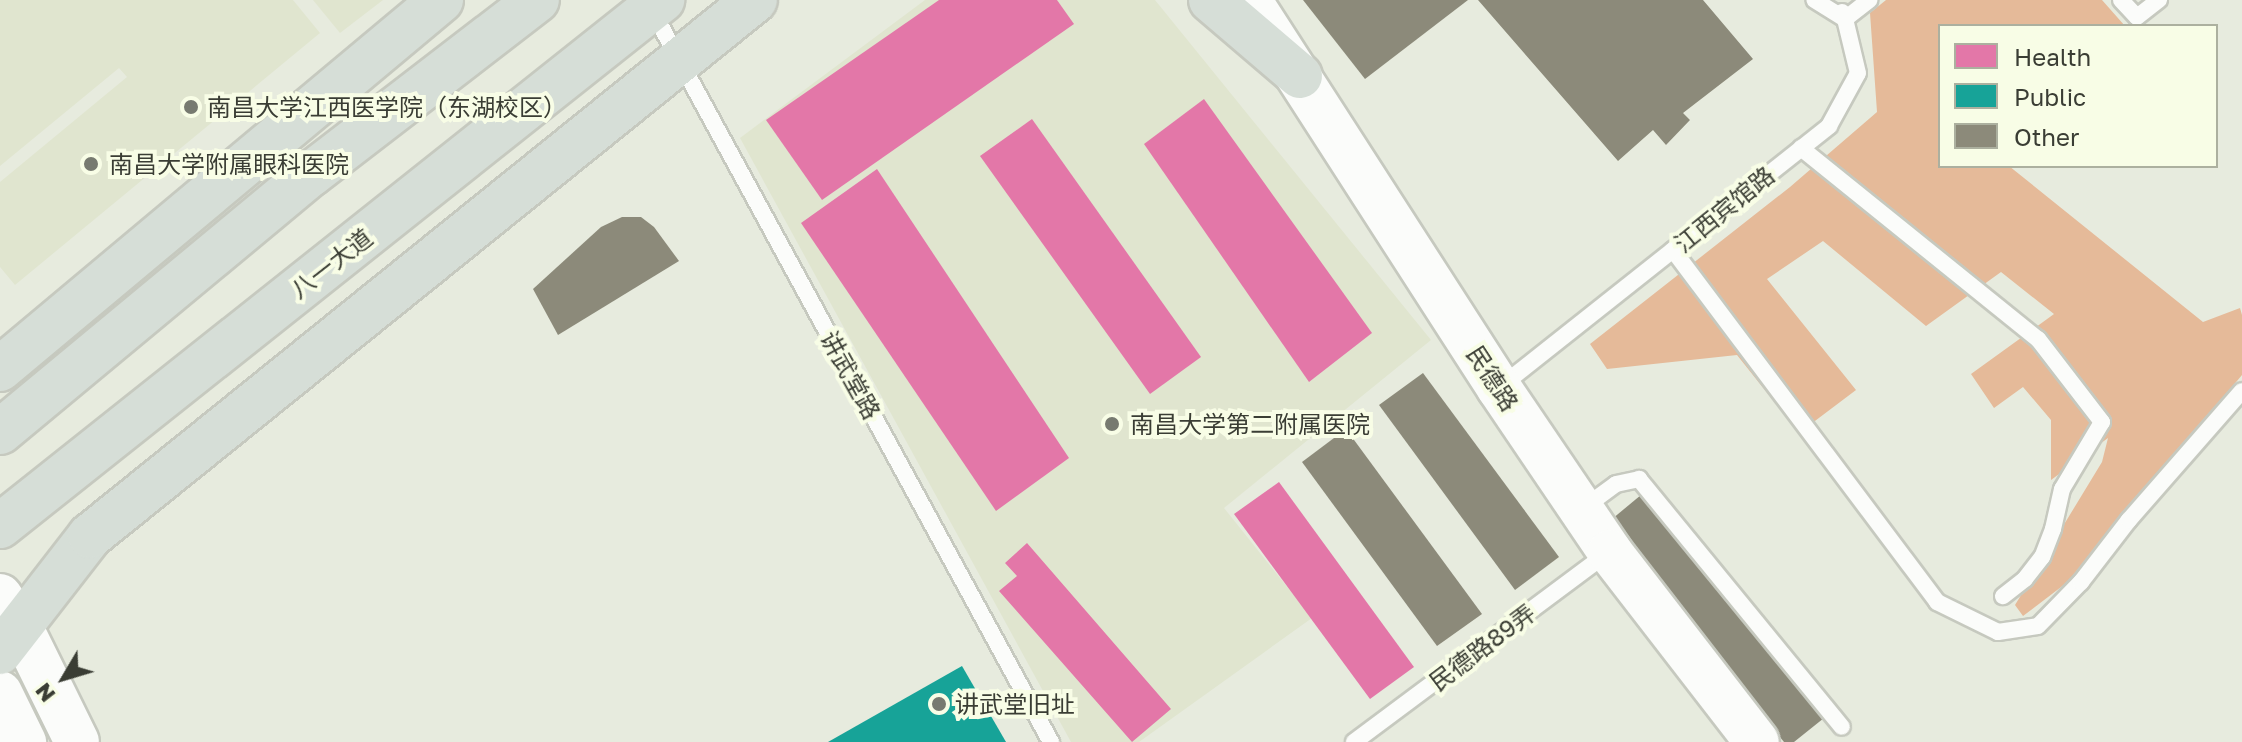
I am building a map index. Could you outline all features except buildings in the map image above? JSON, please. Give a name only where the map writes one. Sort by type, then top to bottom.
[{"type":"highway","points":[[0,369],[441,0]]},
{"type":"highway","points":[[0,432],[311,174],[537,0]]},
{"type":"highway","points":[[6,624],[90,536],[755,0]]},
{"type":"highway","points":[[1211,0],[1300,76]]},
{"type":"highway","name":"八一大道","points":[[0,526],[656,4]]},
{"type":"main road","name":"民德路","points":[[1249,0],[1581,510],[1757,742]]},
{"type":"main road","points":[[6,624],[77,742]]},
{"type":"main road","points":[[0,693],[24,742]]},
{"type":"lane","points":[[1814,0],[1845,19],[1869,0]]},
{"type":"lane","name":"江西宾馆路","points":[[1499,388],[1829,126],[1858,73],[1845,19],[1836,0]]},
{"type":"lane","points":[[2121,0],[2137,17],[2159,0]]},
{"type":"lane","name":"讲武堂路","points":[[656,4],[680,61],[1051,742]]},
{"type":"lane","points":[[1801,148],[2038,339],[2102,422],[2062,489],[2053,529],[2042,557],[2025,579],[2003,596]]},
{"type":"lane","points":[[1673,250],[1937,602],[1998,632],[2038,626],[2081,582],[2129,520],[2242,391]]},
{"type":"lane","points":[[1581,510],[1616,484],[1639,479],[1842,727]]},
{"type":"lane","name":"民德路89弄","points":[[1354,742],[1610,552]]},
{"type":"shaded area","name":"南昌大学江西医学院（东湖校区）","points":[[0,0],[293,0],[320,33],[15,285],[0,267],[0,182],[127,77],[119,68],[0,166]]},
{"type":"shaded area","points":[[313,0],[383,0],[340,33]]},
{"type":"shaded area","name":"南昌大学第二附属医院","points":[[925,0],[1155,0],[1431,340],[1224,508],[1312,618],[1139,742],[1071,742],[740,138]]},
{"type":"shaded area","points":[[1886,0],[2102,0],[2123,24],[1938,24],[1938,168],[2011,168],[2203,322],[2240,308],[2242,315],[2242,375],[2069,581],[2023,616],[2015,605],[2102,462],[2108,438],[2051,480],[2051,420],[2023,387],[1994,408],[1971,374],[2054,314],[2001,272],[1926,326],[1823,241],[1767,279],[1856,390],[1799,433],[1737,355],[1607,369],[1590,344],[1790,187],[1877,112],[1870,13]]},
{"type":"place","name":"南昌大学江西医学院（东湖校区）","points":[[191,107]]},
{"type":"place","name":"南昌大学附属眼科医院","points":[[91,164]]},
{"type":"place","name":"南昌大学第二附属医院","points":[[1112,424]]},
{"type":"place","name":"讲武堂旧址","points":[[939,704]]}]
